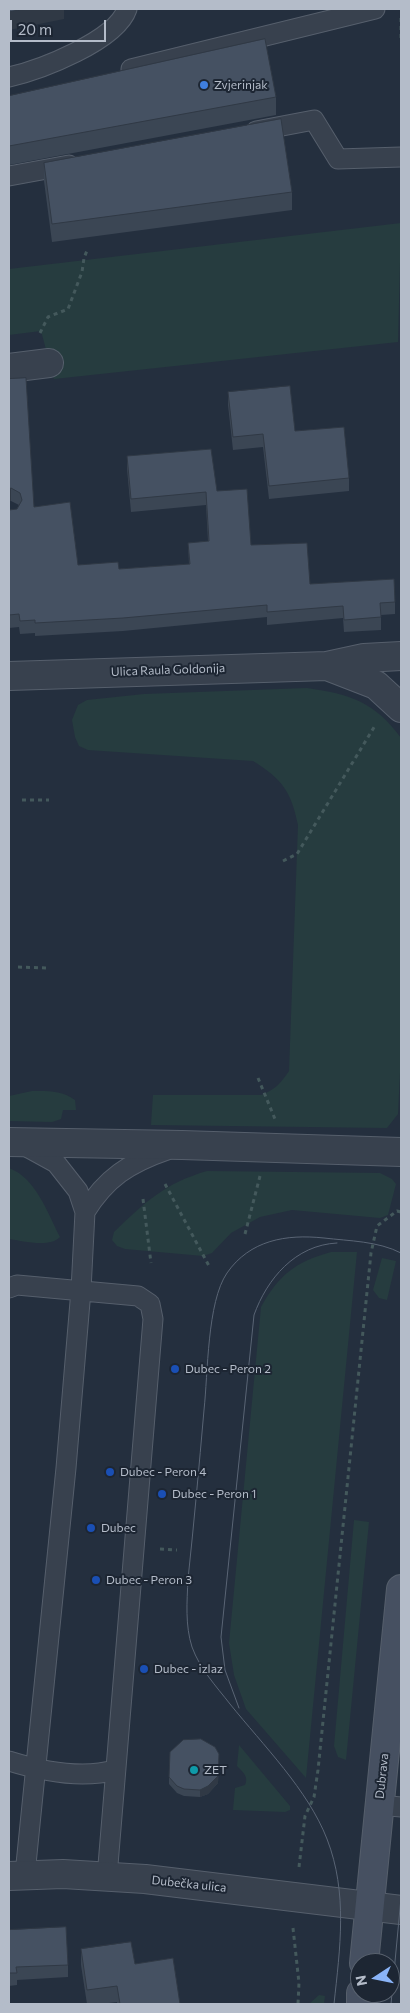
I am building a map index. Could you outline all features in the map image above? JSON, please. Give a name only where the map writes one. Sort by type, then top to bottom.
[{"type":"main road","name":"Dubrava","points":[[365,1953],[369,1906],[390,1806],[401,1589]]},
{"type":"street","name":"Ulica Raula Goldonija","points":[[9,676],[327,666],[364,658],[401,656]]},
{"type":"street","name":"Ulica Raula Goldonija","points":[[327,666],[376,685],[401,708]]},
{"type":"street","points":[[12,1142],[401,1152]]},
{"type":"street","name":"Dubečka ulica","points":[[17,1875],[107,1877],[234,1889],[401,1910]]},
{"type":"lane","points":[[9,77],[25,74],[62,60],[106,35],[128,9]]},
{"type":"lane","points":[[115,73],[375,9]]},
{"type":"lane","points":[[238,134],[314,120],[338,160],[401,157]]},
{"type":"lane","points":[[9,176],[85,162]]},
{"type":"lane","points":[[12,1142],[56,1163],[69,1176],[78,1191],[85,1212],[82,1290],[36,1769],[17,1875]]},
{"type":"lane","points":[[85,1212],[97,1192],[116,1174],[142,1158],[182,1145]]},
{"type":"lane","points":[[9,1288],[17,1285],[138,1296],[150,1304],[153,1319],[107,1877]]},
{"type":"lane","points":[[9,1761],[36,1769],[102,1774],[115,1770]]},
{"type":"path","points":[[401,32],[401,38]]},
{"type":"path","points":[[30,365],[40,332],[48,317],[68,309],[82,272],[88,248]]},
{"type":"path","points":[[284,861],[297,854],[378,722]]},
{"type":"path","points":[[22,800],[49,800]]},
{"type":"path","points":[[18,967],[47,968]]},
{"type":"path","points":[[258,1078],[277,1124]]},
{"type":"path","points":[[245,1234],[263,1167]]},
{"type":"path","points":[[165,1184],[209,1266]]},
{"type":"path","points":[[143,1199],[151,1263]]},
{"type":"path","points":[[300,1857],[305,1816],[314,1797],[318,1770],[371,1253],[377,1226],[397,1211],[401,1212]]},
{"type":"path","points":[[154,1548],[177,1550]]},
{"type":"path","points":[[293,1930],[300,1983],[298,2004]]},
{"type":"green space","points":[[401,223],[398,342],[54,379],[41,331],[9,335],[9,269]]},
{"type":"green space","points":[[307,688],[336,693],[360,702],[381,716],[401,738],[401,1052],[398,1114],[387,1128],[151,1125],[153,1095],[261,1095],[277,1086],[289,1071],[298,825],[292,803],[284,787],[271,774],[253,761],[88,750],[79,746],[75,737],[72,720],[78,705],[87,700],[144,694]]},
{"type":"green space","points":[[32,1091],[65,1094],[75,1100],[76,1110],[63,1110],[61,1119],[52,1122],[9,1121],[9,1096]]},
{"type":"green space","points":[[9,1168],[27,1179],[34,1188],[60,1237],[43,1243],[9,1239]]},
{"type":"green space","points":[[207,1171],[380,1173],[392,1179],[396,1184],[388,1215],[380,1218],[292,1210],[260,1217],[231,1233],[212,1253],[203,1256],[125,1249],[117,1246],[112,1240],[114,1232],[156,1195],[179,1182]]},
{"type":"green space","points":[[331,1252],[357,1252],[306,1778],[246,1709],[234,1675],[229,1643],[261,1307],[274,1286],[289,1271],[307,1260]]},
{"type":"green space","points":[[382,1258],[396,1261],[387,1300],[379,1298],[373,1290]]},
{"type":"green space","points":[[354,1520],[369,1522],[346,1760],[338,1757],[334,1746]]},
{"type":"green space","points":[[239,1745],[290,1806],[290,1810],[285,1812],[233,1810],[235,1788],[245,1785],[246,1782],[245,1775],[237,1766]]},
{"type":"green space","points":[[319,1995],[325,1996],[324,2004],[309,2004]]},
{"type":"building","points":[[9,9],[23,9],[9,12]]},
{"type":"building","name":"Zvjerinjak","points":[[265,39],[276,97],[9,146],[9,96]]},
{"type":"building","points":[[281,119],[292,192],[52,224],[44,163]]},
{"type":"building","points":[[26,378],[34,507],[70,502],[78,565],[118,562],[119,569],[190,564],[188,543],[209,541],[206,492],[131,499],[127,456],[211,449],[217,491],[247,489],[251,545],[307,543],[310,584],[394,579],[395,602],[380,603],[381,617],[344,620],[343,606],[267,612],[267,605],[123,618],[35,623],[35,620],[20,621],[19,614],[9,615],[9,510],[17,509],[22,500],[20,493],[11,488],[9,489],[9,379]]},
{"type":"building","points":[[290,386],[295,431],[344,427],[349,478],[269,486],[263,434],[233,437],[228,392]]},
{"type":"building","name":"ZET","points":[[201,1739],[215,1747],[219,1754],[218,1776],[208,1786],[200,1790],[184,1789],[177,1786],[169,1777],[170,1752],[183,1740]]},
{"type":"building","points":[[66,1927],[68,1965],[16,1967],[17,1973],[9,1973],[9,1930]]},
{"type":"building","points":[[131,1942],[135,1964],[173,1958],[180,2004],[120,2004],[117,1986],[87,1990],[81,1949]]},
{"type":"tram line","points":[[334,2004],[341,1921],[338,1880],[334,1859],[319,1821],[297,1786],[199,1663],[192,1647],[188,1630],[188,1579],[212,1320],[220,1286],[227,1273],[236,1262],[258,1246],[296,1237],[373,1244],[401,1253]]},
{"type":"tram line","points":[[239,1708],[225,1670],[221,1637],[254,1315],[267,1289],[285,1266],[308,1250],[322,1245],[337,1243]]},
{"type":"tram line","points":[[391,2004],[401,1898]]},
{"type":"place","name":"Zvjerinjak","points":[[204,85]]},
{"type":"place","name":"Dubec - Peron 2","points":[[175,1369]]},
{"type":"place","name":"Dubec - Peron 4","points":[[110,1472]]},
{"type":"place","name":"Dubec - Peron 1","points":[[162,1494]]},
{"type":"place","name":"Dubec","points":[[91,1528]]},
{"type":"place","name":"Dubec - Peron 3","points":[[96,1580]]},
{"type":"place","name":"Dubec - izlaz","points":[[144,1669]]},
{"type":"place","name":"ZET","points":[[194,1770]]}]
